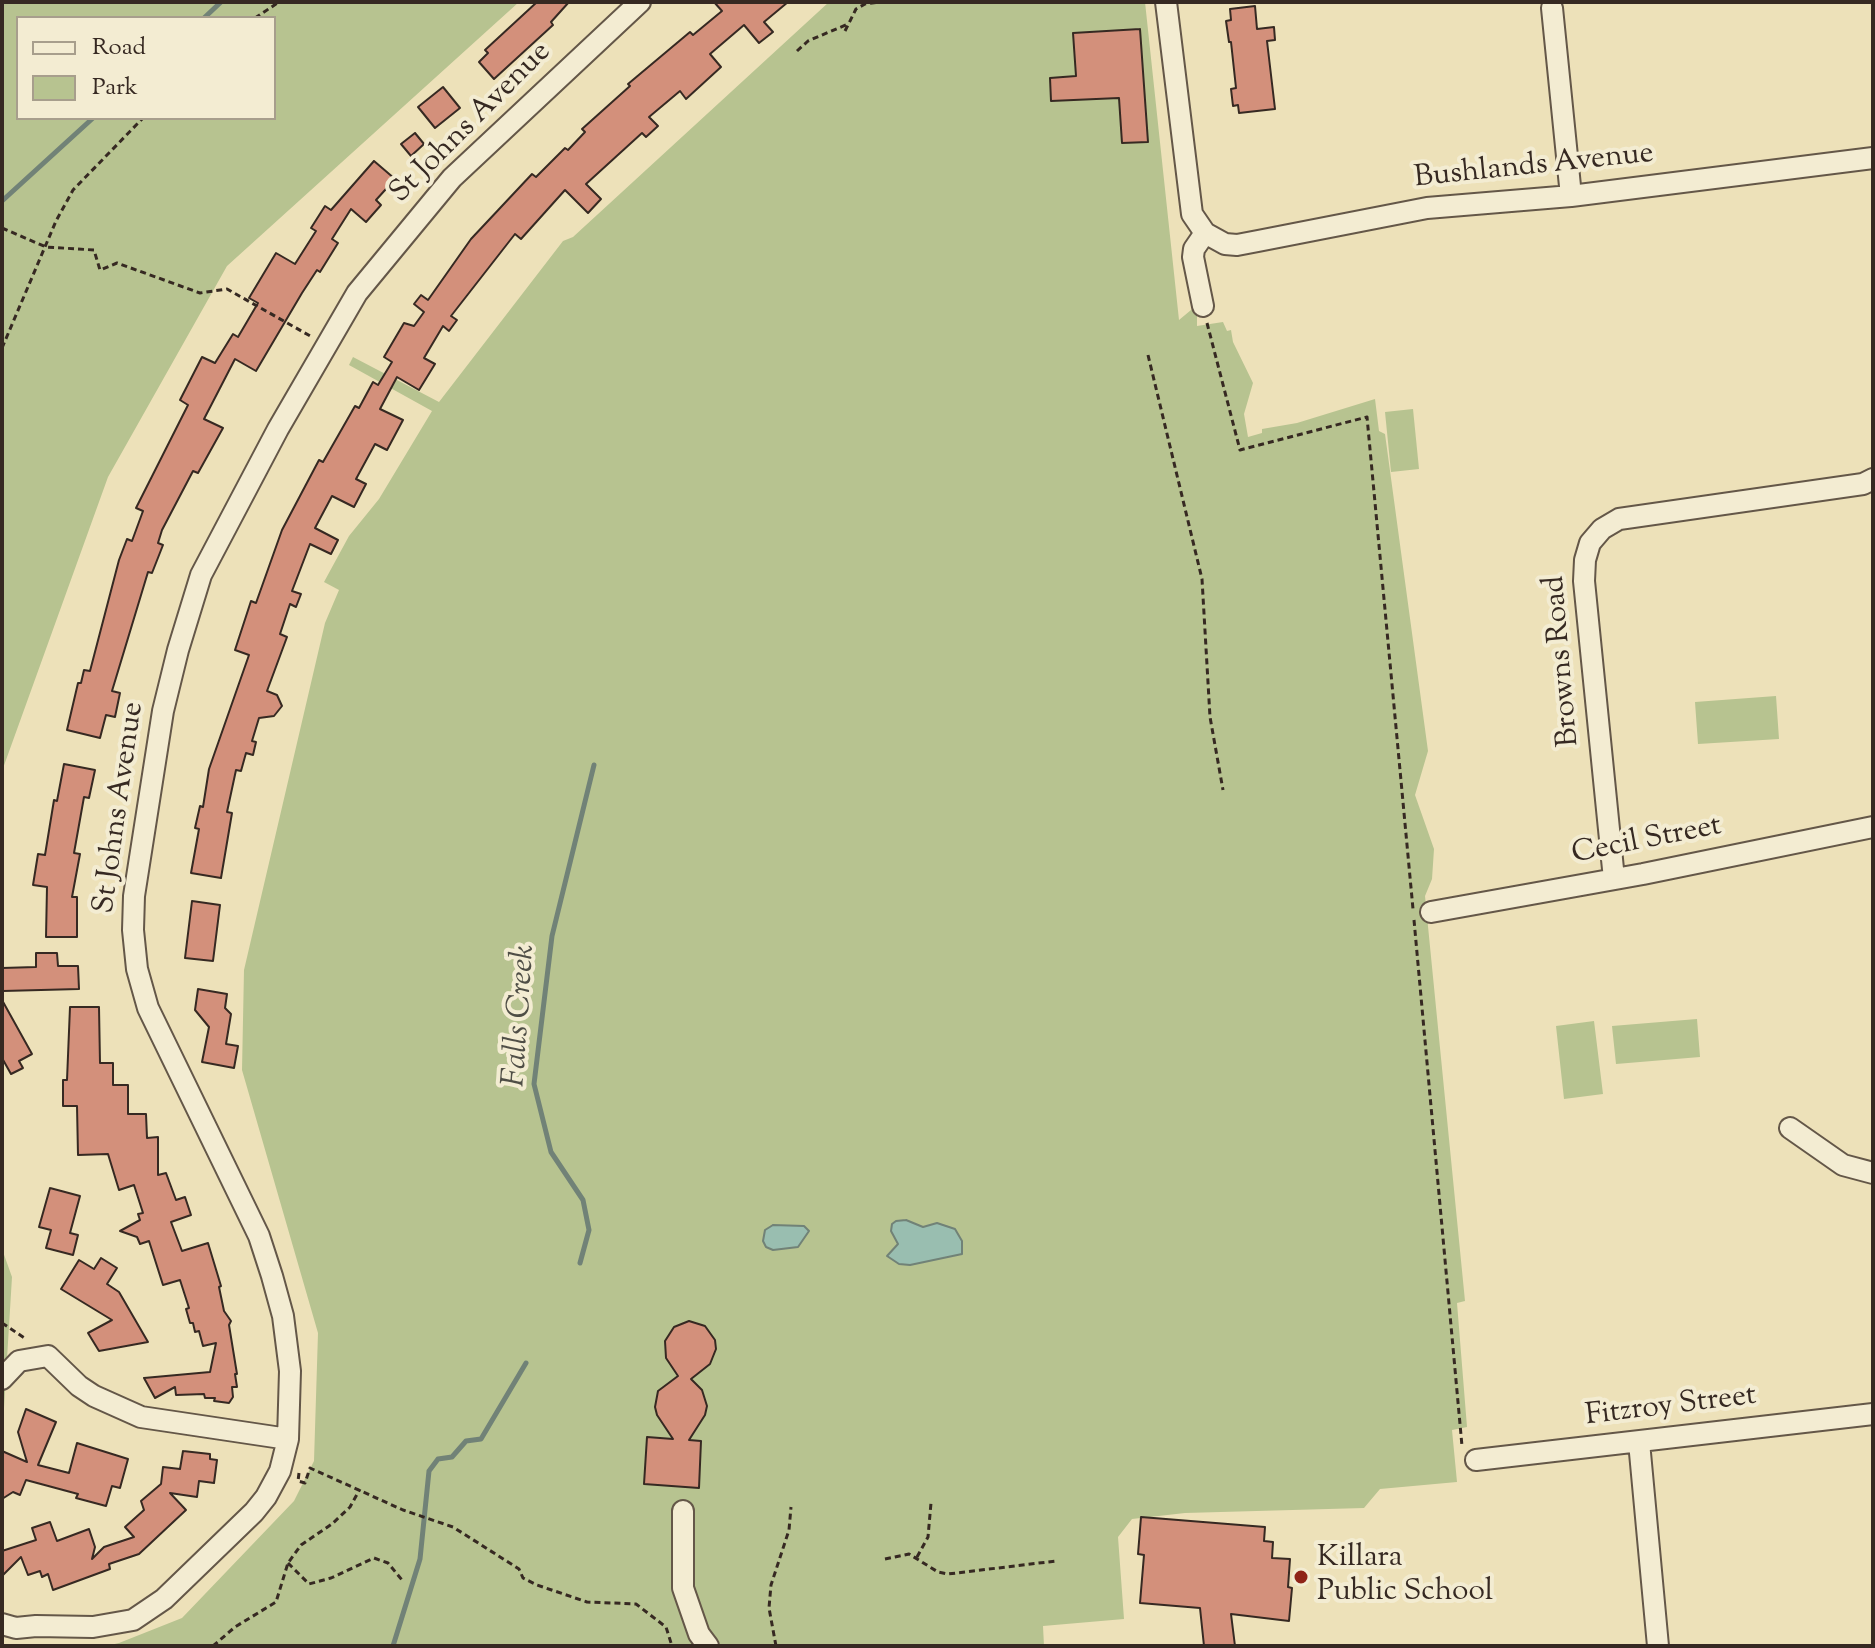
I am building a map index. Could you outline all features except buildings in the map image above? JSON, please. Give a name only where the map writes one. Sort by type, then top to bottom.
[{"type":"street","name":"St Johns Avenue","points":[[7,1631],[116,1624],[133,1620],[148,1610],[164,1599],[254,1512],[280,1471],[288,1439],[290,1371],[283,1316],[272,1276],[259,1236],[148,1008],[137,969],[133,930],[134,896],[163,711],[201,575],[278,429],[357,293],[452,178],[640,2]]},
{"type":"street","points":[[1166,2],[1189,201],[1192,214],[1205,233],[1194,249],[1193,257],[1203,306]]},
{"type":"street","points":[[1552,8],[1571,196]]},
{"type":"street","name":"Bushlands Avenue","points":[[1205,233],[1225,244],[1237,245],[1427,208],[1571,196],[1873,158]]},
{"type":"street","name":"Browns Road","points":[[1614,879],[1584,581],[1590,543],[1602,529],[1619,519],[1863,484],[1873,479]]},
{"type":"street","name":"Cecil Street","points":[[1422,914],[1873,827]]},
{"type":"street","points":[[1790,1128],[1843,1165],[1873,1173]]},
{"type":"street","points":[[2,1379],[19,1361],[48,1356],[94,1396],[141,1417],[288,1439]]},
{"type":"street","name":"Fitzroy Street","points":[[1476,1460],[1873,1414]]},
{"type":"street","points":[[1639,1442],[1658,1646]]},
{"type":"street","points":[[683,1511],[683,1588],[699,1634],[708,1646]]},
{"type":"path","points":[[258,16],[279,2]]},
{"type":"path","points":[[845,31],[856,9],[879,2]]},
{"type":"path","points":[[928,2],[950,2]]},
{"type":"path","points":[[797,51],[808,41],[848,24]]},
{"type":"path","points":[[2,348],[73,190],[141,120]]},
{"type":"path","points":[[2,228],[46,247],[94,250],[100,270],[117,263],[200,293],[227,289],[328,347]]},
{"type":"path","points":[[1203,306],[1240,450],[1367,417],[1422,914],[1463,1462],[1476,1460]]},
{"type":"path","points":[[1148,355],[1202,579],[1210,717],[1223,790]]},
{"type":"path","points":[[2,1323],[48,1356]]},
{"type":"path","points":[[301,1473],[298,1481],[305,1483],[310,1468],[403,1510],[453,1527],[519,1569],[523,1578],[537,1585],[587,1602],[636,1604],[666,1627],[672,1646]]},
{"type":"path","points":[[213,1646],[235,1627],[276,1602],[288,1563],[301,1545],[332,1524],[350,1507],[360,1489]]},
{"type":"path","points":[[917,1557],[928,1537],[931,1503]]},
{"type":"path","points":[[776,1646],[769,1608],[771,1585],[789,1530],[791,1507]]},
{"type":"path","points":[[885,1559],[909,1554],[938,1572],[948,1574],[1056,1561]]},
{"type":"path","points":[[288,1563],[309,1584],[331,1578],[374,1558],[388,1563],[402,1580]]},
{"type":"green space","points":[[2,2],[519,2],[227,266],[108,477],[2,771]]},
{"type":"green space","points":[[829,2],[1145,2],[1179,320],[1197,305],[1197,326],[1223,322],[1227,331],[1231,330],[1233,342],[1253,383],[1244,414],[1248,437],[1262,433],[1262,429],[1297,423],[1375,399],[1379,431],[1385,434],[1428,751],[1415,795],[1434,849],[1432,879],[1425,896],[1465,1301],[1457,1303],[1467,1427],[1452,1430],[1457,1482],[1380,1489],[1364,1508],[1185,1513],[1132,1519],[1118,1537],[1124,1619],[1043,1626],[1044,1646],[106,1646],[182,1618],[294,1501],[314,1461],[318,1333],[242,1070],[244,970],[325,623],[339,590],[324,582],[349,536],[379,499],[432,411],[349,365],[353,357],[439,402],[563,241],[573,237]]},
{"type":"green space","points":[[1413,409],[1419,469],[1391,472],[1385,412]]},
{"type":"green space","points":[[1776,696],[1779,739],[1698,744],[1695,702]]},
{"type":"green space","points":[[1697,1019],[1700,1057],[1616,1064],[1612,1026]]},
{"type":"green space","points":[[1594,1021],[1603,1094],[1564,1099],[1556,1026]]},
{"type":"green space","points":[[2,1249],[12,1277],[2,1412]]},
{"type":"shaded area","points":[[906,1220],[923,1227],[937,1223],[955,1229],[962,1241],[962,1254],[910,1265],[899,1264],[887,1256],[898,1244],[891,1231],[892,1224]]},
{"type":"shaded area","points":[[773,1225],[804,1226],[809,1231],[798,1247],[773,1250],[766,1247],[763,1241],[765,1230]]},
{"type":"waterway","points":[[206,16],[221,2]]},
{"type":"waterway","points":[[2,201],[91,120]]},
{"type":"waterway","name":"Falls Creek","points":[[580,1263],[589,1230],[583,1200],[551,1152],[534,1084],[552,936],[594,765]]},
{"type":"waterway","name":"Falls Creek","points":[[393,1646],[420,1559],[429,1471],[438,1459],[452,1457],[466,1441],[481,1439],[526,1363]]},
{"type":"place","name":"Killara Public School","points":[[1301,1577]]}]
